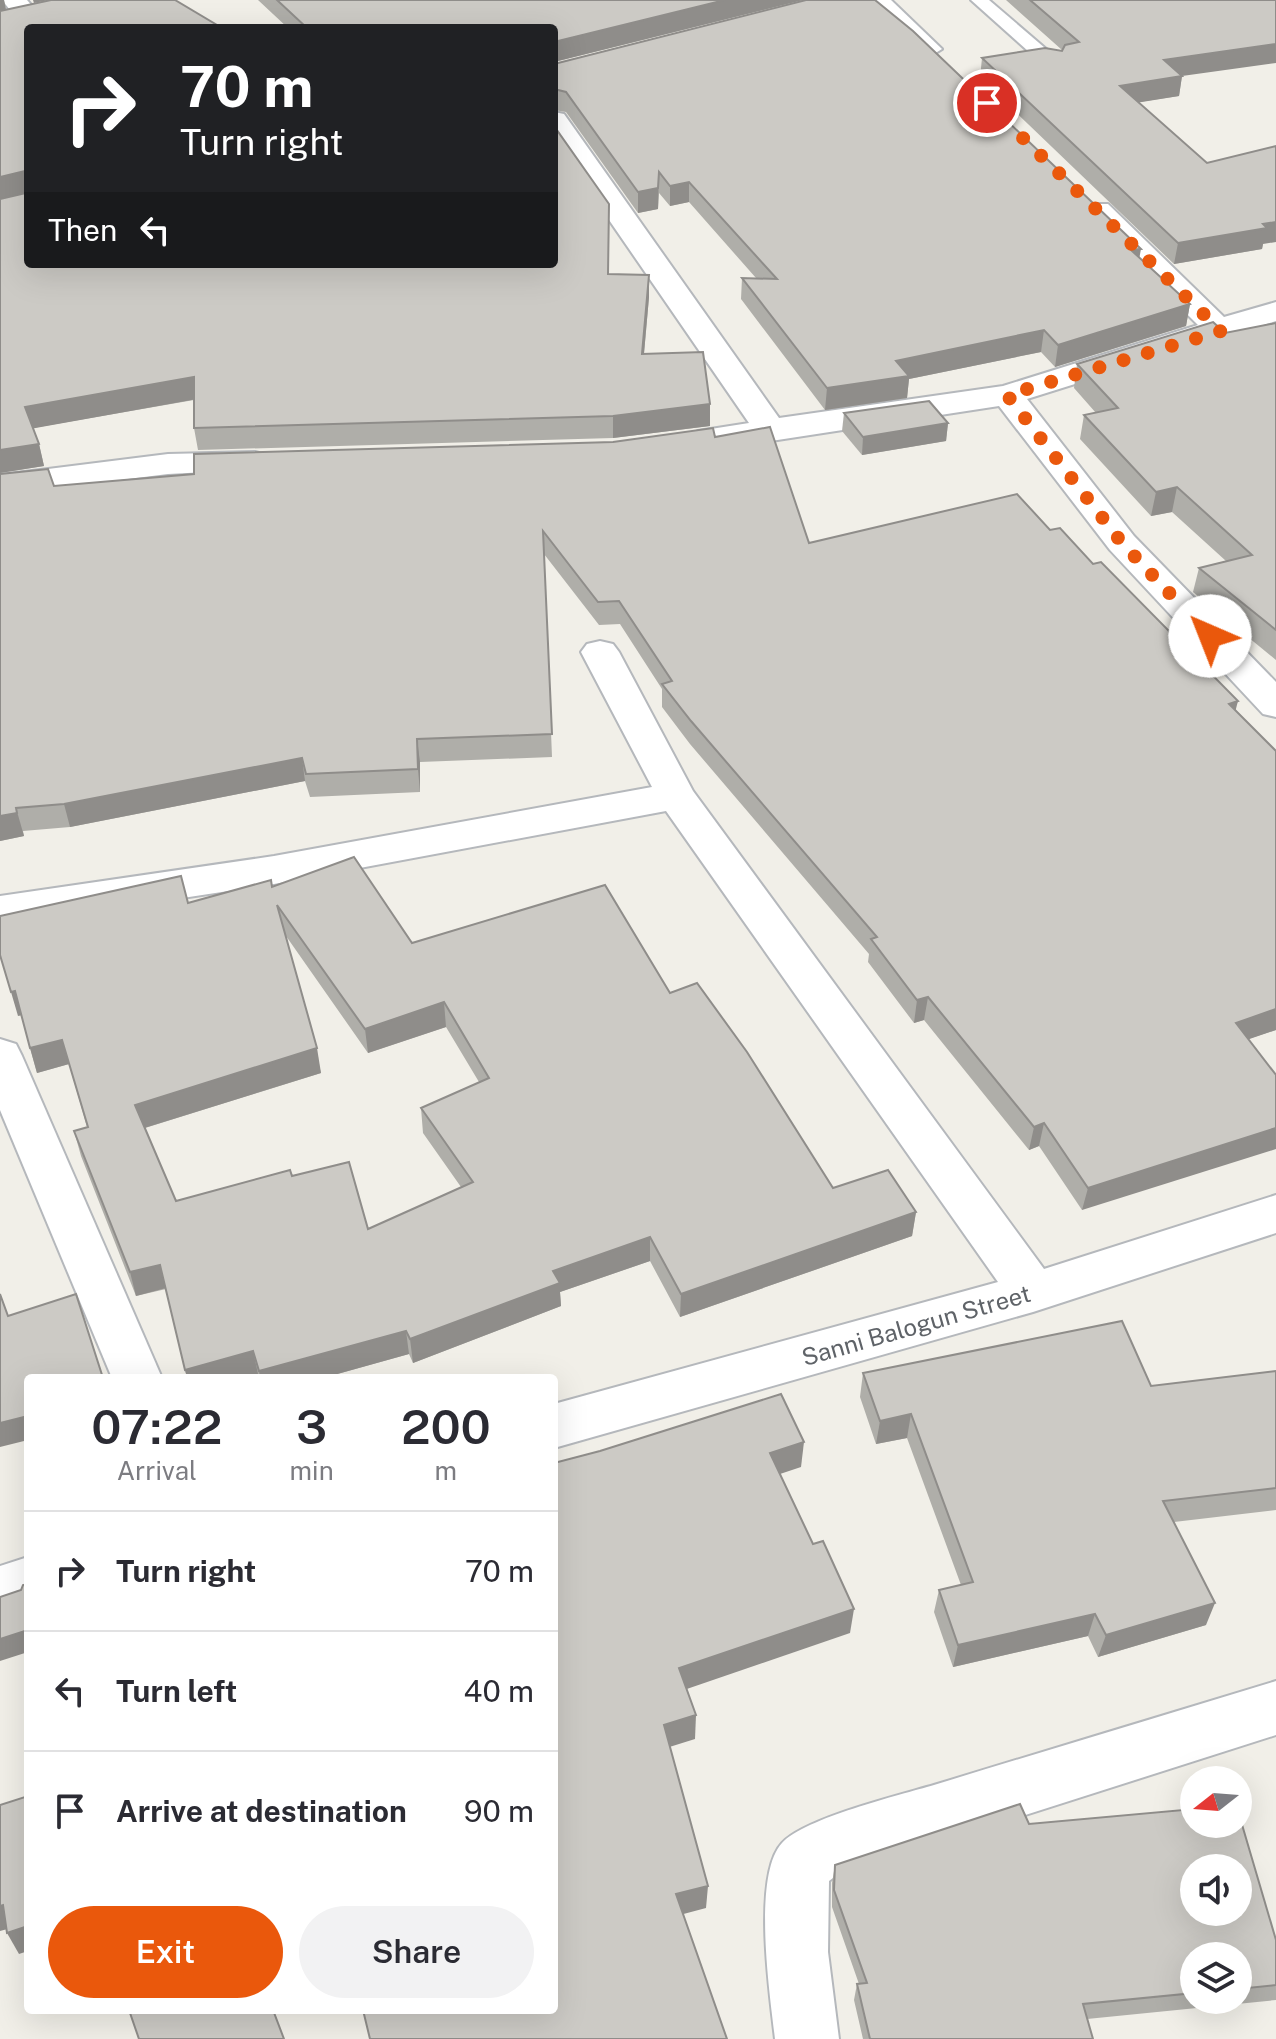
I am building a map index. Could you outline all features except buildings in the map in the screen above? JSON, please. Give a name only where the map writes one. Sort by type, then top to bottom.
[{"type":"street","points":[[876,0],[953,72]]},
{"type":"street","points":[[558,126],[771,431]]},
{"type":"street","points":[[1076,188],[1221,331]]},
{"type":"street","points":[[676,443],[1007,395],[1221,331],[1276,311]]},
{"type":"street","points":[[1007,395],[1122,543],[1276,705]]},
{"type":"street","points":[[0,485],[168,464],[279,461]]},
{"type":"street","points":[[600,652],[676,796],[1033,1292]]},
{"type":"street","points":[[0,911],[274,870],[676,796]]},
{"type":"street","points":[[0,1056],[135,1374]]},
{"type":"street","name":"Sanni Balogun Street","points":[[558,1425],[1033,1292],[1276,1214]]},
{"type":"street","points":[[0,1591],[24,1583]]},
{"type":"street","points":[[807,2039],[798,1954],[796,1889],[802,1865],[818,1853],[881,1830],[1276,1708]]},
{"type":"lane","points":[[979,0],[1053,64]]},
{"type":"route","points":[[987,103],[1221,331],[1007,395],[1122,543],[1210,636]]}]
